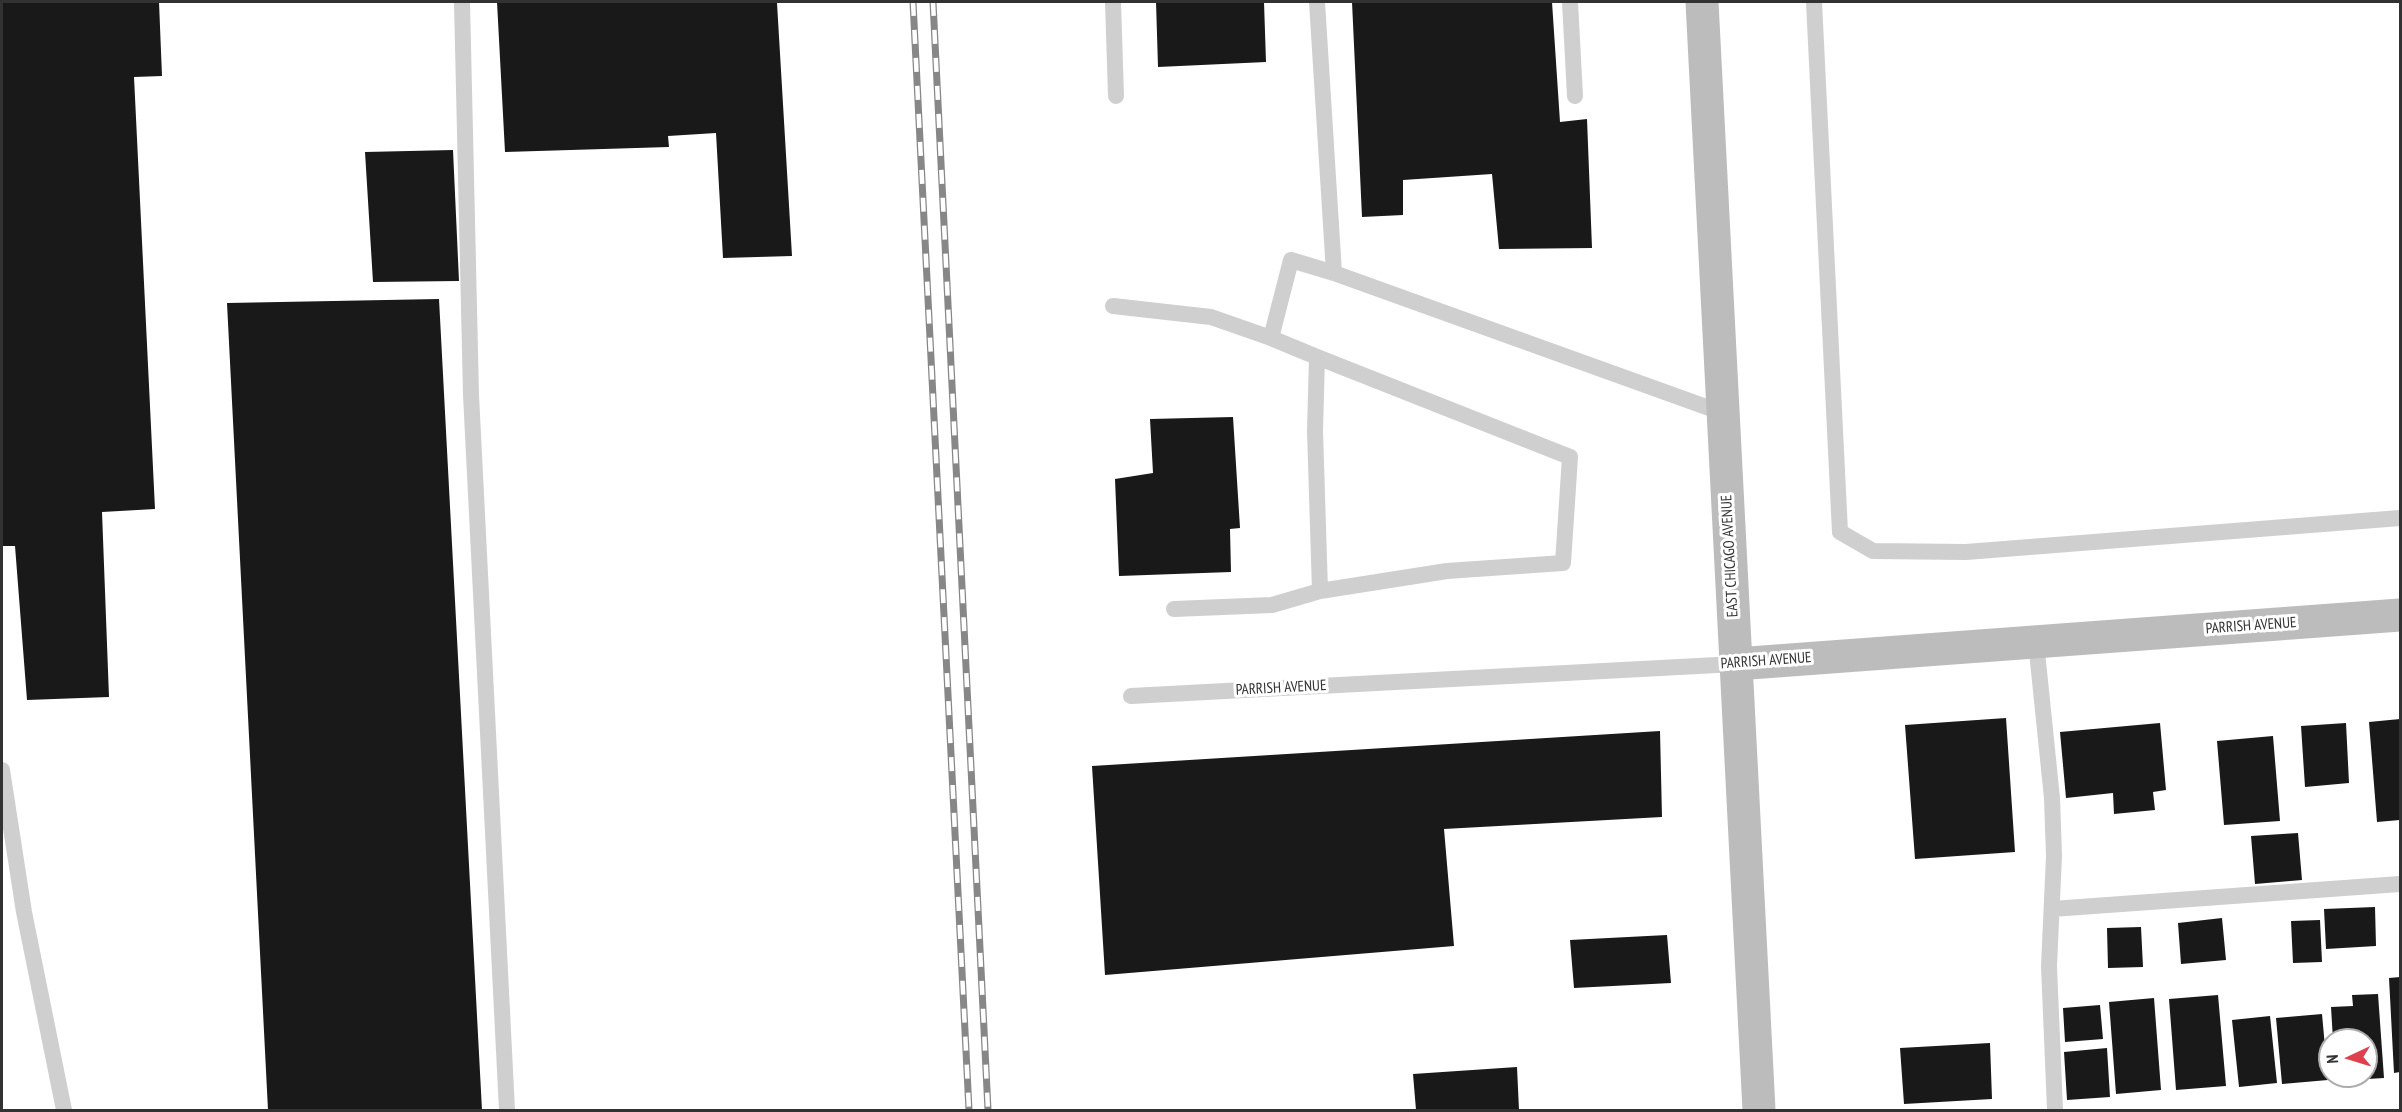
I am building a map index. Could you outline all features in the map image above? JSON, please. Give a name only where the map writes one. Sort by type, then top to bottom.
[{"type":"main road","name":"EAST CHICAGO AVENUE","points":[[1702,2],[1758,1110]]},
{"type":"main road","name":"PARRISH AVENUE","points":[[1736,664],[2400,615]]},
{"type":"lane","points":[[462,2],[471,395],[507,1110]]},
{"type":"lane","points":[[1113,2],[1116,96]]},
{"type":"lane","points":[[1317,2],[1334,273]]},
{"type":"lane","points":[[1570,2],[1575,96]]},
{"type":"lane","points":[[1814,2],[1840,532],[1873,552],[1966,552],[2400,518]]},
{"type":"lane","points":[[1271,338],[1291,260],[1334,273],[1723,414]]},
{"type":"lane","points":[[1113,306],[1210,317],[1271,338],[1570,457],[1563,563],[1447,571],[1320,591],[1272,605],[1174,609]]},
{"type":"lane","points":[[1317,357],[1315,431],[1320,591]]},
{"type":"lane","points":[[2036,642],[2052,798],[2054,856],[2049,966],[2055,1110]]},
{"type":"lane","name":"PARRISH AVENUE","points":[[1131,696],[1736,664]]},
{"type":"lane","points":[[2,770],[24,912],[64,1110]]},
{"type":"lane","points":[[2052,909],[2400,884]]},
{"type":"building","points":[[2,2],[159,2],[162,76],[134,77],[155,509],[102,512],[109,697],[27,700],[15,546],[2,546]]},
{"type":"building","points":[[497,2],[777,3],[792,256],[723,258],[716,133],[668,136],[669,147],[505,152]]},
{"type":"building","points":[[1156,2],[1264,2],[1266,62],[1158,67]]},
{"type":"building","points":[[1352,2],[1552,2],[1560,122],[1587,119],[1592,248],[1499,249],[1492,174],[1403,180],[1403,215],[1362,217]]},
{"type":"building","points":[[453,150],[459,281],[373,282],[365,152]]},
{"type":"building","points":[[439,299],[482,1110],[268,1110],[227,303]]},
{"type":"building","points":[[1233,417],[1240,528],[1230,529],[1231,572],[1119,576],[1115,479],[1153,473],[1150,419]]},
{"type":"building","points":[[2006,718],[2015,852],[1915,859],[1905,725]]},
{"type":"building","points":[[2400,719],[2400,820],[2377,822],[2369,722]]},
{"type":"building","points":[[2160,723],[2166,790],[2153,792],[2155,810],[2114,814],[2113,793],[2066,798],[2060,732]]},
{"type":"building","points":[[2346,723],[2349,783],[2305,787],[2301,726]]},
{"type":"building","points":[[1660,731],[1662,817],[1444,829],[1454,946],[1105,975],[1092,766]]},
{"type":"building","points":[[2273,736],[2280,821],[2224,825],[2217,741]]},
{"type":"building","points":[[2298,833],[2302,880],[2255,884],[2251,836]]},
{"type":"building","points":[[2375,907],[2376,946],[2326,949],[2324,909]]},
{"type":"building","points":[[2222,918],[2226,960],[2181,964],[2178,923]]},
{"type":"building","points":[[2320,920],[2322,962],[2293,963],[2291,921]]},
{"type":"building","points":[[2141,927],[2143,967],[2108,968],[2107,928]]},
{"type":"building","points":[[1667,935],[1671,983],[1574,988],[1570,940]]},
{"type":"building","points":[[2400,977],[2400,1072],[2394,1073],[2389,978]]},
{"type":"building","points":[[2378,994],[2384,1078],[2378,1078],[2378,1028],[2332,1028],[2331,1007],[2353,1006],[2352,995]]},
{"type":"building","points":[[2218,995],[2226,1086],[2176,1090],[2169,999]]},
{"type":"building","points":[[2154,998],[2161,1090],[2116,1094],[2109,1002]]},
{"type":"building","points":[[2100,1005],[2103,1039],[2065,1042],[2063,1008]]},
{"type":"building","points":[[2322,1014],[2323,1028],[2318,1028],[2318,1081],[2282,1084],[2276,1018]]},
{"type":"building","points":[[2270,1016],[2277,1083],[2239,1087],[2232,1020]]},
{"type":"building","points":[[1990,1043],[1992,1099],[1904,1104],[1900,1048]]},
{"type":"building","points":[[2107,1048],[2110,1097],[2067,1100],[2064,1052]]},
{"type":"building","points":[[1517,1067],[1519,1110],[1416,1110],[1413,1074]]},
{"type":"railway","points":[[913,2],[969,1110]]},
{"type":"railway","points":[[933,2],[988,1110]]}]
